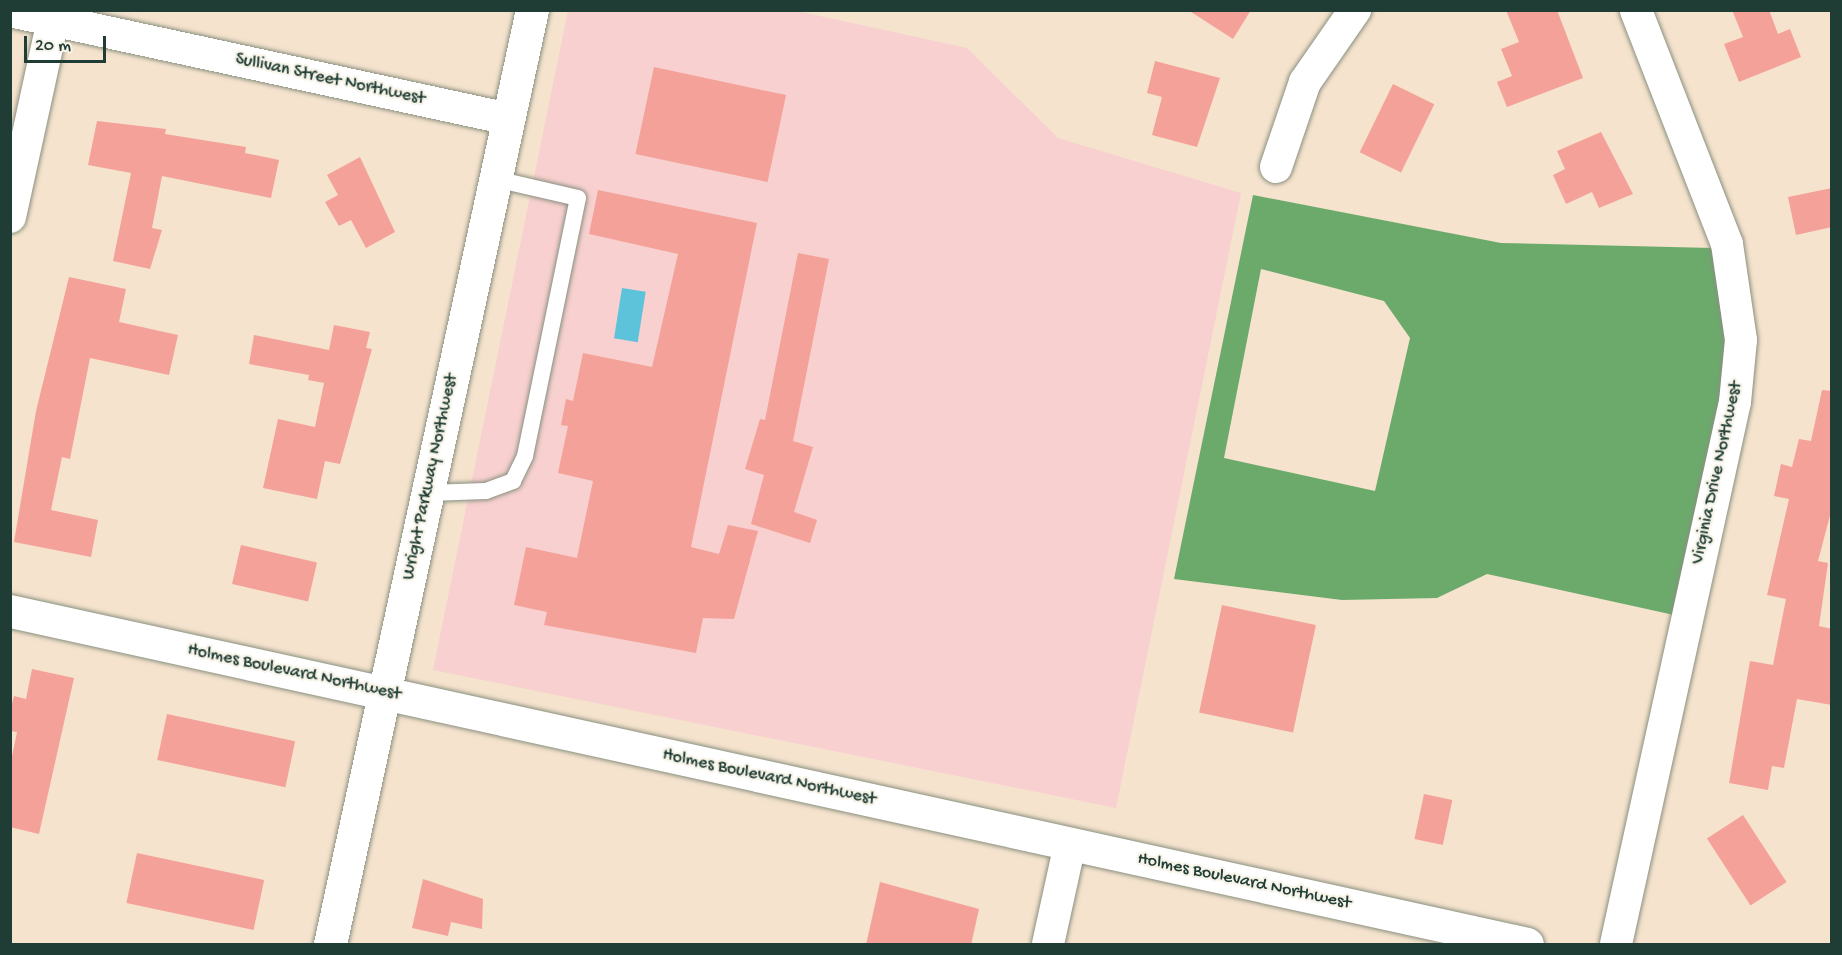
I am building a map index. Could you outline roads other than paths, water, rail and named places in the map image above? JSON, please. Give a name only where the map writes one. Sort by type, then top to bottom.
[{"type":"street","name":"Wright Parkway Northwest","points":[[330,945],[532,10]]},
{"type":"street","points":[[1276,167],[1305,82],[1355,10]]},
{"type":"street","name":"Virginia Drive Northwest","points":[[1616,945],[1735,402],[1741,340],[1727,243],[1636,10]]},
{"type":"street","name":"Sullivan Street Northwest","points":[[10,11],[509,118]]},
{"type":"street","points":[[10,217],[53,20]]},
{"type":"street","name":"Holmes Boulevard Northwest","points":[[10,611],[1527,945]]},
{"type":"street","points":[[1048,945],[1070,844]]},
{"type":"lane","points":[[428,493],[486,490],[513,481],[527,444],[578,198],[496,179]]},
{"type":"water","points":[[622,288],[646,292],[638,342],[614,338]]}]
